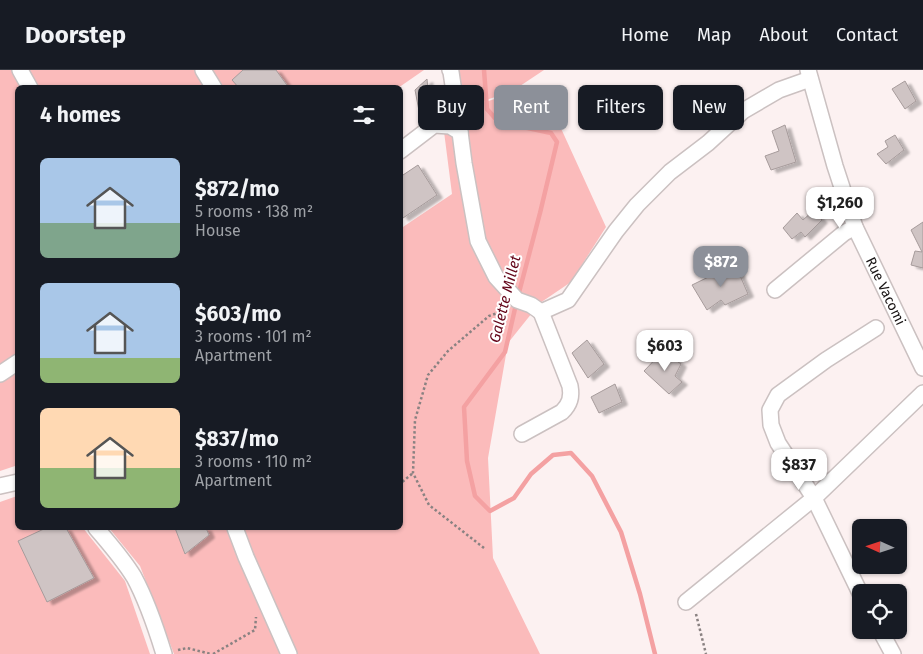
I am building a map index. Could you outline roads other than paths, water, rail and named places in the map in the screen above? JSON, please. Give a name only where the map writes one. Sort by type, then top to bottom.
[{"type":"street","points":[[20,70],[28,85]]},
{"type":"street","points":[[203,70],[212,85]]},
{"type":"street","points":[[450,70],[478,241],[496,277],[517,300],[531,305],[541,312],[570,386],[571,394],[567,407],[562,412],[522,434]]},
{"type":"street","points":[[541,312],[568,300],[616,231],[637,205],[670,172],[708,143],[743,112],[809,74]]},
{"type":"street","name":"Rue Vacomi","points":[[809,74],[835,166],[856,227],[923,368]]},
{"type":"street","points":[[403,148],[434,125],[450,126],[460,132]]},
{"type":"street","points":[[775,290],[844,233],[856,227]]},
{"type":"street","points":[[856,584],[814,498],[778,443],[771,425],[770,410],[778,396],[826,360],[876,328]]},
{"type":"street","points":[[0,374],[15,364]]},
{"type":"street","points":[[689,600],[814,498],[923,393]]},
{"type":"street","points":[[0,486],[15,483]]},
{"type":"street","points":[[98,530],[118,554],[134,578],[148,608],[164,653]]},
{"type":"street","points":[[236,530],[289,654]]},
{"type":"street","points":[[885,639],[894,654]]},
{"type":"waterway","name":"Galette Millet","points":[[484,70],[487,109],[501,125],[523,127],[551,133],[557,142],[505,352],[464,407],[467,461],[475,496],[490,511],[514,498],[531,474],[553,455],[571,453],[592,476],[621,532],[640,594],[655,654]]}]
